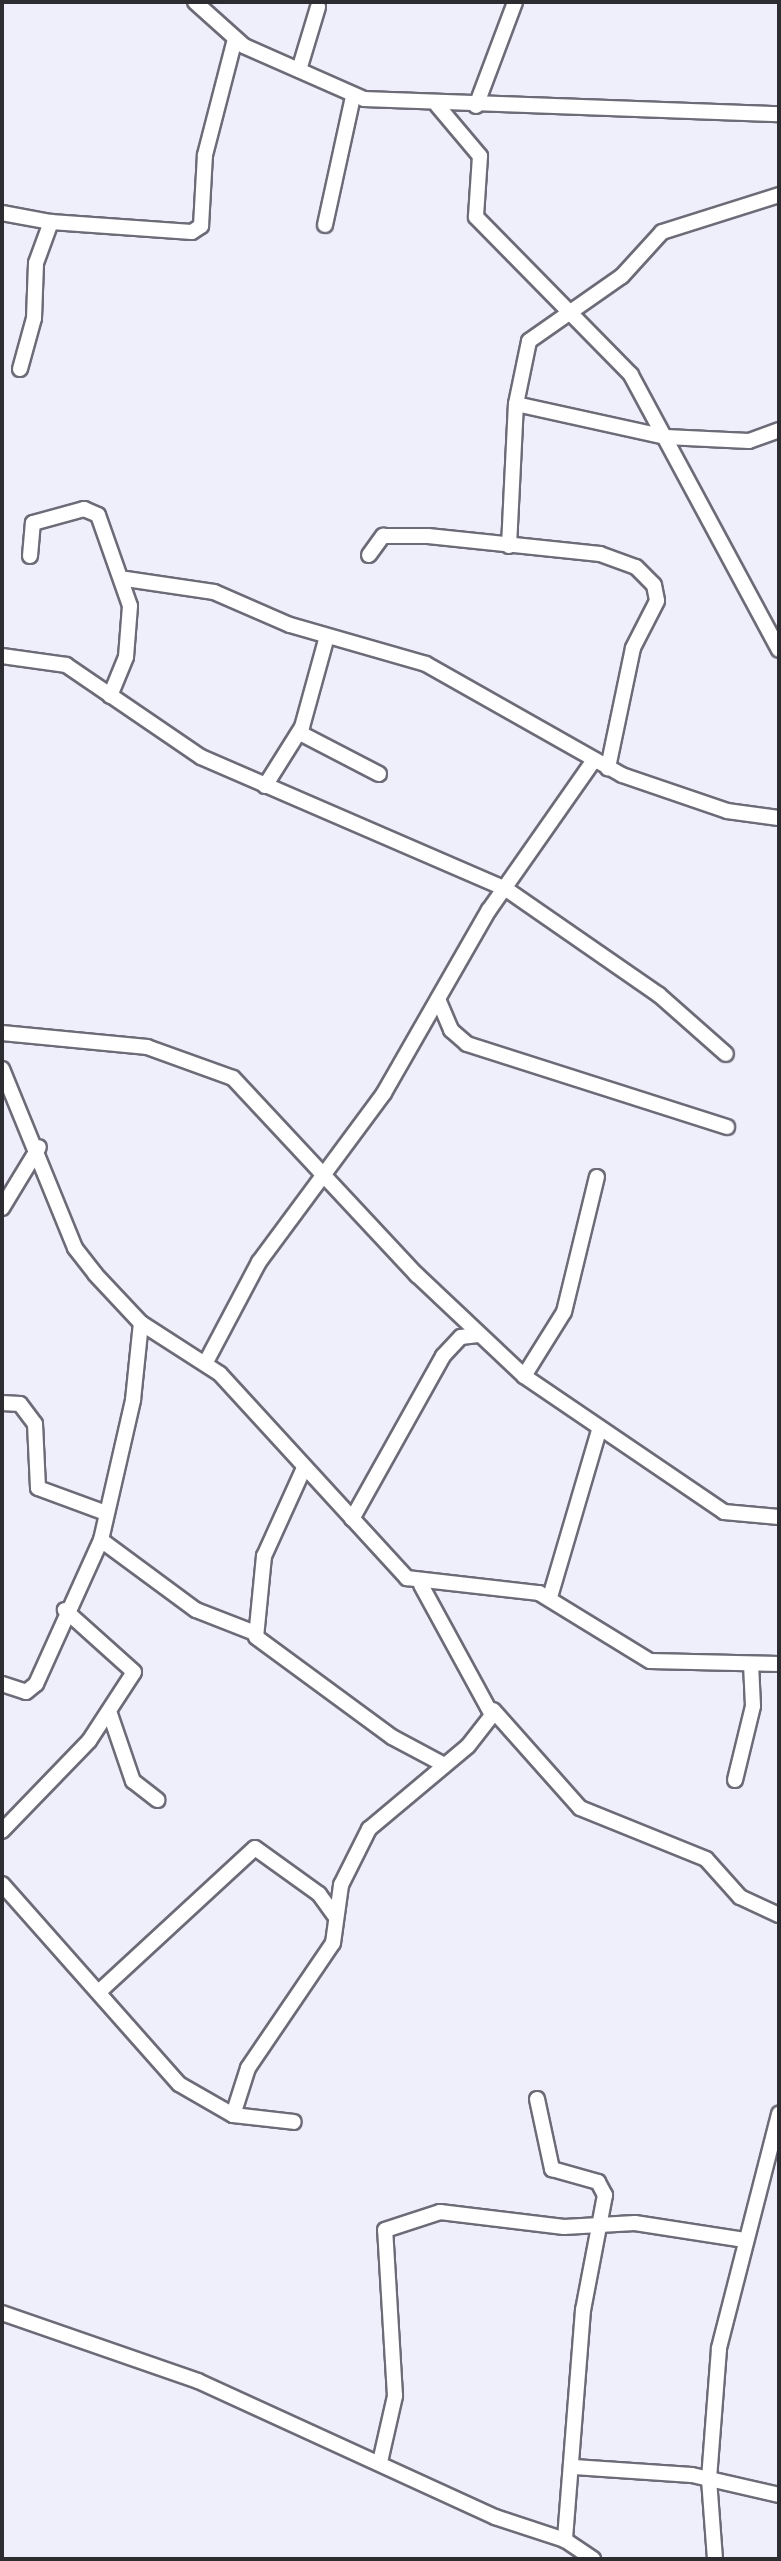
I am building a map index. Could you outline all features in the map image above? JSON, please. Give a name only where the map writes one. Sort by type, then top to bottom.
[{"type":"street","points":[[195,2],[235,39],[353,97],[437,105],[778,116]]},
{"type":"street","points":[[476,106],[515,2]]},
{"type":"street","points":[[299,70],[318,7]]},
{"type":"street","points":[[2,213],[51,222],[198,230],[205,155],[235,39]]},
{"type":"street","points":[[325,225],[353,97]]},
{"type":"street","points":[[437,105],[480,156],[476,217],[631,375],[779,650]]},
{"type":"street","points":[[509,546],[516,404],[529,341],[573,313],[662,232],[779,195]]},
{"type":"street","points":[[20,369],[34,318],[36,263],[51,222]]},
{"type":"street","points":[[516,404],[666,437],[749,441],[779,430]]},
{"type":"street","points":[[30,556],[32,524],[91,510],[126,579],[126,657],[110,696]]},
{"type":"street","points":[[206,1362],[259,1262],[327,1175],[506,889],[601,764],[633,648],[657,601],[654,585],[617,557],[386,536],[369,555]]},
{"type":"street","points":[[126,579],[214,592],[327,636],[426,664],[601,764],[685,800],[779,818]]},
{"type":"street","points":[[265,786],[300,733],[327,636]]},
{"type":"street","points":[[2,656],[62,663],[201,757],[506,889],[659,995],[726,1054]]},
{"type":"street","points":[[300,733],[379,774]]},
{"type":"street","points":[[438,999],[467,1044],[727,1127]]},
{"type":"street","points":[[2,1033],[147,1047],[225,1074],[327,1175],[478,1335],[524,1376],[599,1431],[724,1512],[779,1517]]},
{"type":"street","points":[[2,1069],[39,1147],[75,1248],[141,1323],[206,1362],[352,1519],[421,1585],[493,1710],[580,1808],[706,1859],[740,1897],[779,1915]]},
{"type":"street","points":[[2,1208],[39,1147]]},
{"type":"street","points":[[524,1376],[564,1312],[597,1177]]},
{"type":"street","points":[[2,1684],[26,1692],[36,1684],[65,1610],[101,1540],[133,1400],[141,1323]]},
{"type":"street","points":[[352,1519],[443,1356],[461,1337],[478,1335]]},
{"type":"street","points":[[2,1403],[20,1404],[35,1424],[38,1488],[106,1513]]},
{"type":"street","points":[[550,1597],[599,1431]]},
{"type":"street","points":[[255,1633],[264,1556],[304,1468]]},
{"type":"street","points":[[101,1540],[196,1610],[255,1633],[268,1651],[360,1715],[441,1763]]},
{"type":"street","points":[[421,1585],[490,1585],[550,1597],[639,1658],[779,1664]]},
{"type":"street","points":[[2,1831],[110,1714],[134,1671],[65,1610]]},
{"type":"street","points":[[735,1780],[753,1706],[751,1664]]},
{"type":"street","points":[[233,2115],[248,2068],[333,1943],[341,1885],[369,1829],[441,1763],[477,1737],[493,1710]]},
{"type":"street","points":[[110,1714],[135,1784],[157,1800]]},
{"type":"street","points":[[101,1990],[255,1848],[319,1894],[335,1916]]},
{"type":"street","points":[[2,1884],[101,1990],[174,2080],[233,2115],[294,2122]]},
{"type":"street","points":[[537,2099],[552,2169],[602,2187],[583,2310],[574,2467],[565,2540]]},
{"type":"street","points":[[715,2559],[709,2479],[719,2348],[745,2240],[764,2189],[779,2114]]},
{"type":"street","points":[[764,2189],[779,2193]]},
{"type":"street","points":[[380,2462],[395,2396],[384,2231],[440,2212],[598,2228],[635,2223],[745,2240]]},
{"type":"street","points":[[2,2313],[198,2381],[565,2540],[593,2559]]},
{"type":"street","points":[[574,2467],[709,2479],[779,2495]]}]
